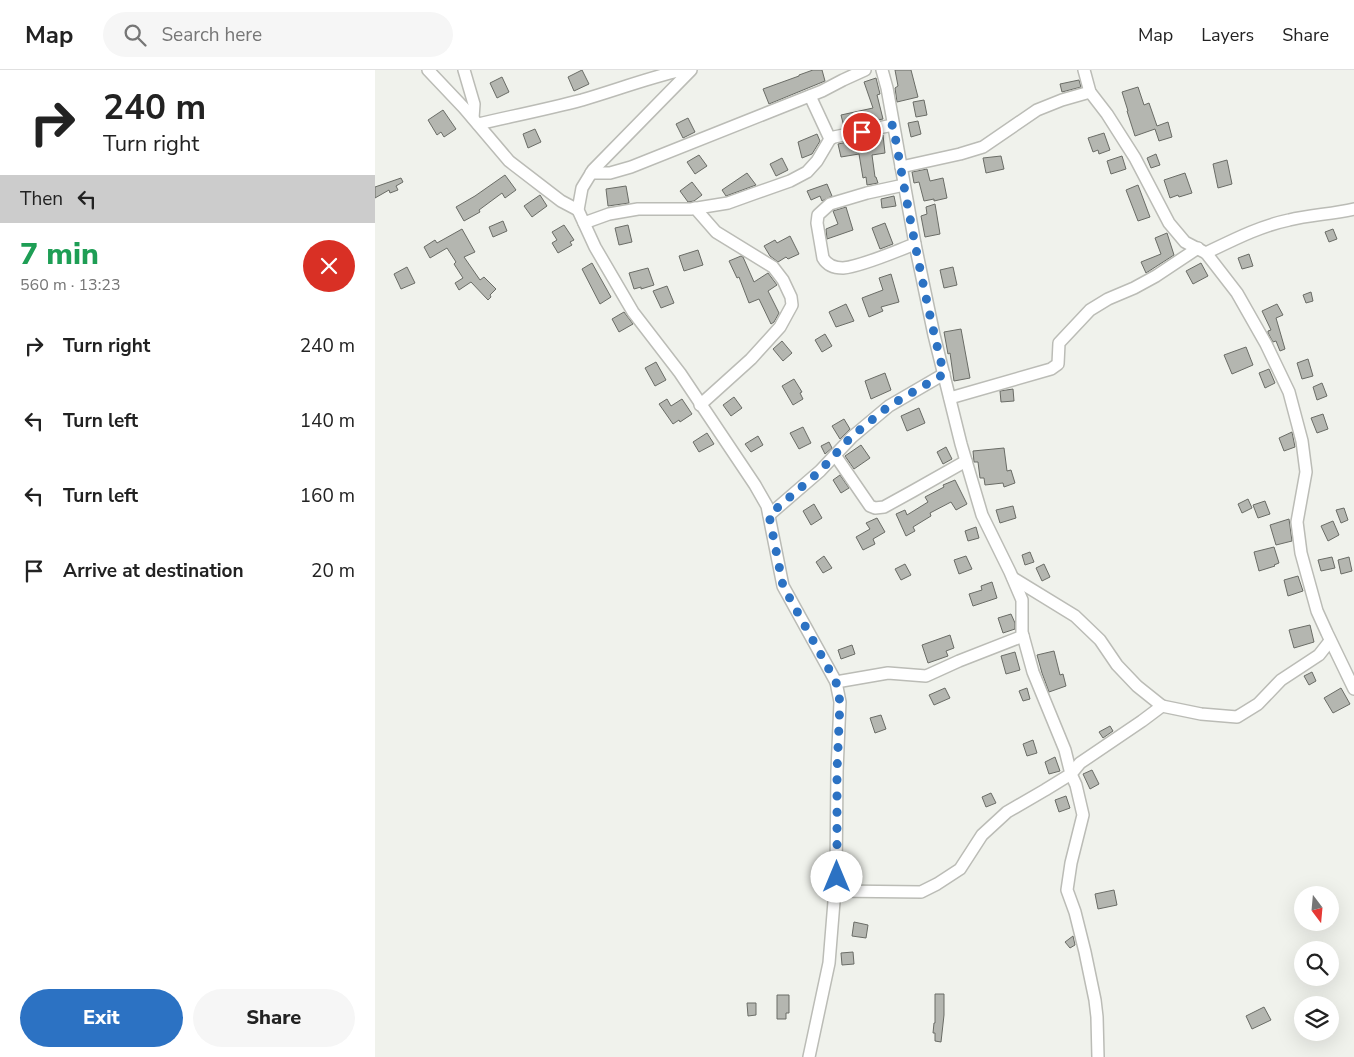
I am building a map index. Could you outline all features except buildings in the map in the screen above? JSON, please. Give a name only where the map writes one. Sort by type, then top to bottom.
[{"type":"street","points":[[428,70],[509,160],[561,201],[578,210]]},
{"type":"street","points":[[464,70],[474,104],[475,121]]},
{"type":"street","points":[[475,121],[539,111],[682,70]]},
{"type":"street","points":[[691,70],[591,173],[582,188],[578,210],[595,247],[633,312],[701,405],[767,506],[783,586],[836,682],[840,702],[837,771],[837,877],[829,963],[809,1057]]},
{"type":"street","points":[[591,173],[610,173],[631,167],[810,96],[865,70]]},
{"type":"street","points":[[882,70],[915,244],[949,398],[981,514],[1022,600],[1022,632],[1033,672],[1065,750],[1071,774],[1076,784],[1083,815],[1071,863],[1067,890],[1075,912],[1095,1000],[1099,1057]]},
{"type":"street","points":[[1084,70],[1090,92],[1107,114],[1135,158],[1169,223],[1185,242],[1202,250],[1242,302],[1266,344],[1289,392],[1303,440],[1306,472],[1297,522],[1301,552],[1317,611],[1354,689]]},
{"type":"street","points":[[901,167],[983,147],[1037,110],[1090,92]]},
{"type":"street","points":[[810,96],[830,139]]},
{"type":"street","points":[[584,223],[609,214],[638,209],[695,208],[728,203],[790,181],[807,172],[817,161],[830,139],[893,125]]},
{"type":"street","points":[[904,185],[867,193],[830,204],[824,208],[818,215],[817,223],[823,258],[826,263],[843,268],[860,264],[915,244]]},
{"type":"street","points":[[695,208],[716,232],[773,267],[783,280],[791,297],[792,306],[780,327],[751,359],[701,405]]},
{"type":"street","points":[[949,398],[1051,369],[1057,364],[1059,343],[1090,310],[1202,250],[1288,220],[1354,209]]},
{"type":"street","points":[[769,515],[820,471],[851,437],[889,406],[944,374]]},
{"type":"street","points":[[835,455],[870,506],[875,508],[884,507],[966,461]]},
{"type":"street","points":[[1013,578],[1075,616],[1100,640],[1117,665],[1137,686],[1162,706],[1201,714],[1237,717],[1259,704],[1281,680],[1319,656],[1330,641]]},
{"type":"street","points":[[836,682],[889,673],[926,676],[1023,636]]},
{"type":"street","points":[[835,891],[921,892],[929,888],[961,869],[982,835],[1007,812],[1071,774],[1080,763],[1162,706]]},
{"type":"route","points":[[837,877],[837,771],[840,702],[836,682],[783,586],[769,515],[820,471],[851,437],[889,406],[944,374],[913,236],[893,125],[862,132]]}]
